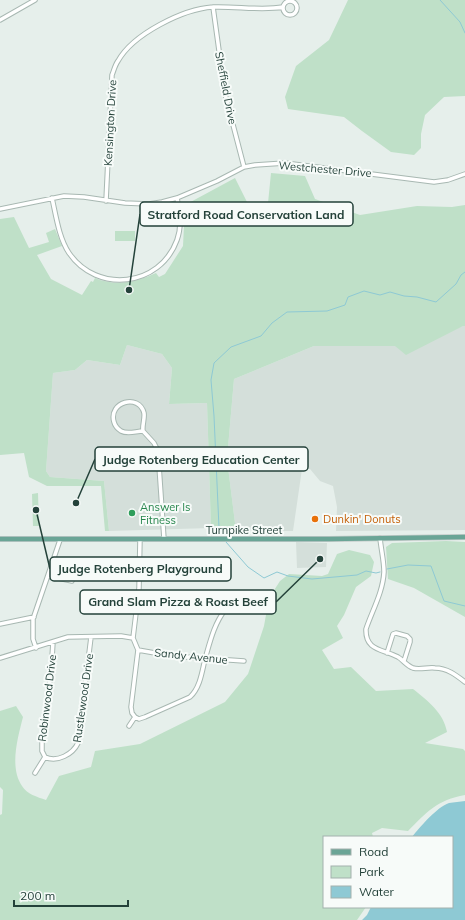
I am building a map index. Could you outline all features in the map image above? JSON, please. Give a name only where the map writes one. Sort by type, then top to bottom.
[{"type":"main road","name":"Turnpike Street","points":[[0,540],[60,540],[90,538],[230,539],[465,537]]},
{"type":"street","points":[[0,20],[35,0]]},
{"type":"street","name":"Kensington Drive","points":[[106,201],[112,75],[118,60],[135,41],[180,14],[196,9],[212,7],[277,8],[283,7],[285,3],[291,1],[295,2],[298,8],[296,12],[290,15],[284,12],[283,7]]},
{"type":"street","name":"Sheffield Drive","points":[[212,7],[225,94],[244,167]]},
{"type":"street","name":"Westchester Drive","points":[[0,209],[64,196],[125,203],[149,204],[177,198],[217,181],[244,167],[255,165],[285,163],[434,182],[448,180],[465,174]]},
{"type":"street","points":[[52,198],[64,242],[69,253],[76,262],[93,274],[103,278],[122,280],[142,277],[151,272],[166,259],[173,250],[178,235],[180,220],[177,198]]},
{"type":"street","points":[[143,431],[127,433],[122,432],[117,428],[113,420],[113,415],[117,407],[123,402],[127,401],[138,404],[143,410],[143,431],[154,443],[159,455],[164,539]]},
{"type":"street","points":[[380,538],[384,571],[381,587],[366,629],[366,634],[370,645],[404,661],[413,668],[434,668],[446,670],[453,673],[465,682]]},
{"type":"street","points":[[135,717],[132,713],[131,707],[138,650],[132,638],[139,588],[140,539]]},
{"type":"street","points":[[36,648],[33,639],[34,616],[60,540]]},
{"type":"street","points":[[48,576],[72,581]]},
{"type":"street","points":[[135,717],[144,717],[194,693],[201,677],[215,628],[219,618],[225,610]]},
{"type":"street","points":[[0,624],[34,616]]},
{"type":"street","points":[[387,652],[393,634],[396,633],[407,636],[410,639],[410,642],[404,661]]},
{"type":"street","points":[[0,658],[68,638],[122,636],[132,638]]},
{"type":"street","name":"Rustlewood Drive","points":[[45,757],[52,759],[72,752],[78,743],[91,637]]},
{"type":"street","name":"Robinwood Drive","points":[[35,773],[45,757],[42,751],[42,742],[51,673],[53,642]]},
{"type":"street","name":"Sandy Avenue","points":[[138,650],[172,656],[244,662]]},
{"type":"street","points":[[129,726],[135,717]]},
{"type":"shaded area","points":[[465,326],[465,530],[336,531],[337,507],[333,486],[320,481],[310,469],[302,469],[293,531],[236,531],[227,459],[234,379],[314,346],[396,346]]},
{"type":"shaded area","points":[[127,345],[162,354],[172,368],[169,404],[207,403],[211,528],[109,531],[104,481],[50,477],[46,471],[53,373],[75,370],[87,360],[120,365]]},
{"type":"shaded area","points":[[296,542],[327,543],[326,567],[297,568]]},
{"type":"green space","points":[[348,0],[465,0],[465,96],[444,97],[425,115],[421,134],[421,148],[414,155],[391,152],[344,117],[288,109],[285,97],[296,66],[329,40]]},
{"type":"green space","points":[[271,173],[305,176],[315,199],[360,215],[417,206],[452,207],[465,205],[465,326],[406,355],[395,346],[314,346],[234,379],[227,459],[236,531],[211,528],[207,403],[169,404],[172,368],[162,354],[127,345],[120,365],[87,360],[75,370],[53,373],[46,471],[50,477],[104,481],[109,531],[105,531],[101,486],[47,486],[29,477],[24,453],[0,455],[0,219],[14,217],[29,248],[49,242],[46,233],[55,229],[62,246],[37,255],[51,279],[82,295],[91,281],[93,282],[95,278],[103,281],[118,283],[141,279],[156,273],[159,277],[165,274],[183,246],[185,205],[235,178],[247,202],[268,203]]},
{"type":"green space","points":[[115,231],[135,231],[135,241],[115,241]]},
{"type":"green space","points":[[38,493],[39,526],[33,526],[32,494]]},
{"type":"green space","points":[[446,541],[465,542],[465,617],[414,588],[388,579],[386,547],[392,543]]},
{"type":"green space","points":[[349,550],[370,555],[374,562],[371,576],[356,587],[344,615],[337,626],[343,638],[322,650],[334,669],[351,667],[376,691],[413,689],[429,702],[439,713],[447,732],[425,743],[463,749],[465,751],[465,795],[447,800],[433,808],[408,831],[382,828],[372,833],[373,836],[323,836],[323,908],[365,908],[357,920],[0,920],[0,815],[2,814],[3,790],[0,787],[0,711],[16,706],[23,717],[15,761],[18,778],[22,786],[32,795],[46,800],[59,776],[91,767],[95,751],[140,744],[225,702],[248,674],[264,626],[269,598],[280,581],[289,574],[322,576],[328,574],[337,554]]},
{"type":"water","points":[[465,801],[465,920],[362,920],[370,908],[453,908],[453,836],[413,836],[429,818],[444,805]]},
{"type":"waterway","points":[[440,0],[460,22],[465,33]]},
{"type":"waterway","points":[[224,537],[219,528],[211,380],[214,363],[231,347],[261,336],[272,323],[287,312],[327,311],[345,305],[348,297],[364,291],[380,295],[390,292],[436,302],[456,284],[461,275],[465,272]]},
{"type":"waterway","points":[[226,542],[248,567],[264,578],[277,572],[288,576],[312,579],[357,575],[366,571],[376,573],[380,572]]},
{"type":"waterway","points":[[387,569],[408,565],[431,566],[444,601],[465,606]]},
{"type":"place","name":"Stratford Road Conservation Land","points":[[129,290]]},
{"type":"place","name":"Judge Rotenberg Education Center","points":[[76,503]]},
{"type":"place","name":"Judge Rotenberg Playground","points":[[36,510]]},
{"type":"place","name":"Answer Is Fitness","points":[[132,513]]},
{"type":"place","name":"Dunkin' Donuts","points":[[315,519]]},
{"type":"place","name":"Grand Slam Pizza & Roast Beef","points":[[320,559]]}]
